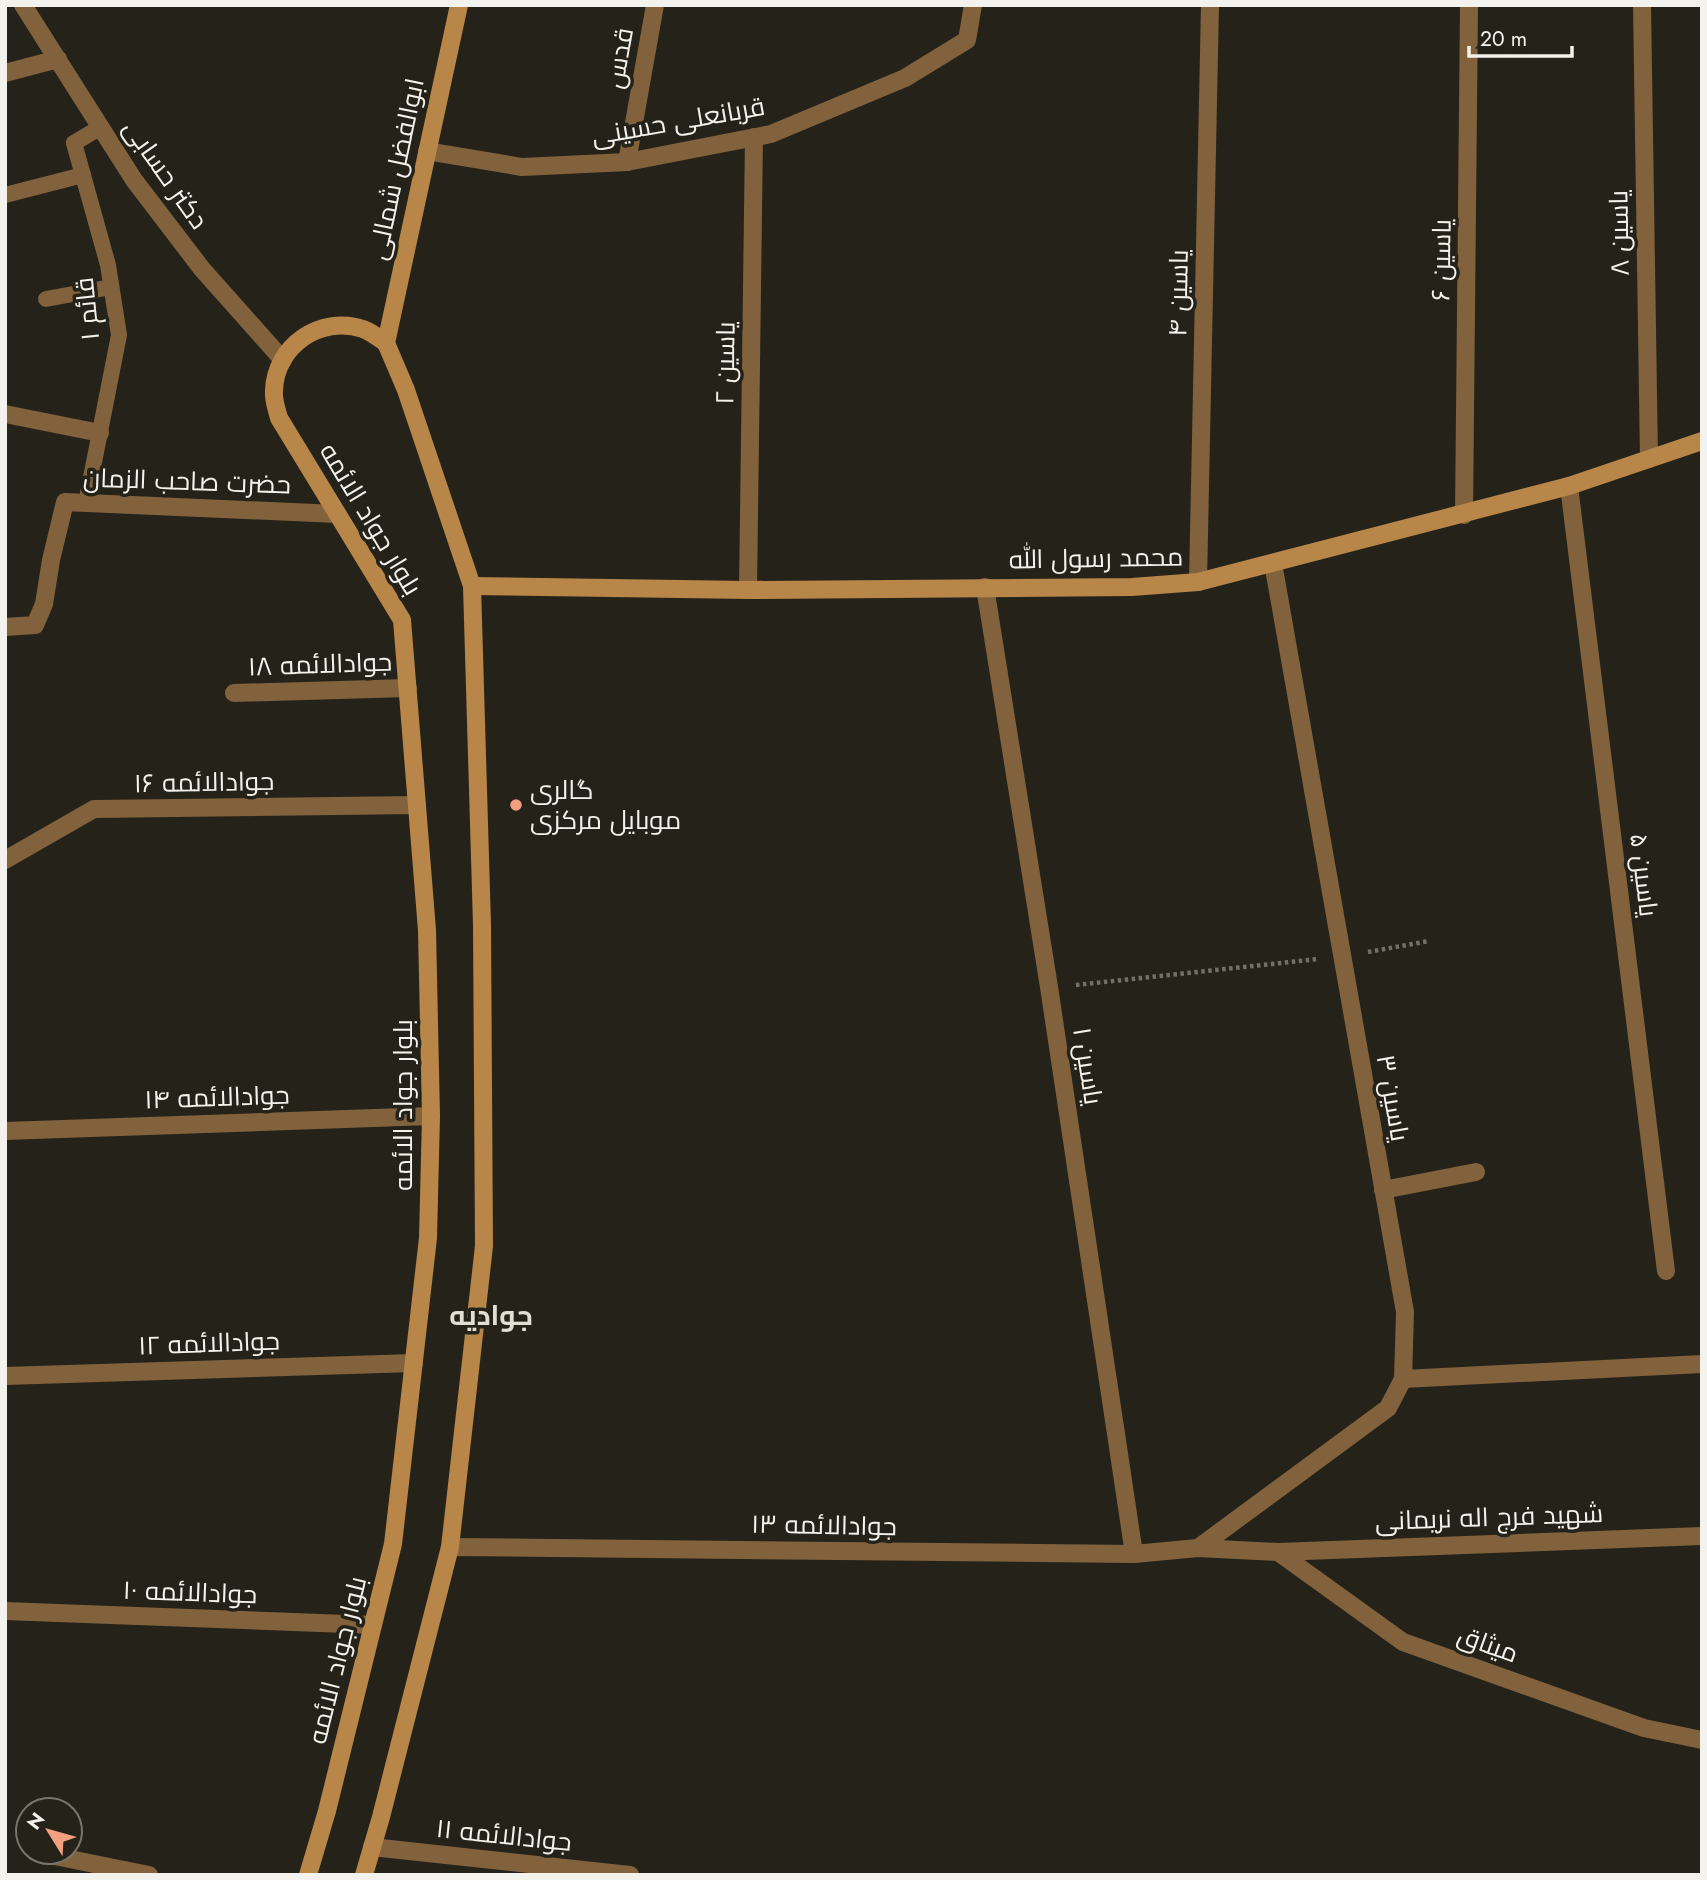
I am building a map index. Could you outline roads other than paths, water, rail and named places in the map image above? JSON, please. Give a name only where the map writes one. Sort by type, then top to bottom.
[{"type":"street","name":"دکتر حسابی","points":[[23,5],[134,180],[202,269],[283,360]]},
{"type":"street","name":"ابوالفضل شمالی","points":[[386,343],[459,5]]},
{"type":"street","name":"قدس","points":[[627,162],[654,5]]},
{"type":"street","name":"قربانعلی حسینی","points":[[427,151],[522,167],[627,162],[771,134],[905,78],[967,40],[973,5]]},
{"type":"street","name":"یاسین ۴","points":[[1198,582],[1210,5]]},
{"type":"street","name":"یاسین ۶","points":[[1464,515],[1469,5]]},
{"type":"street","name":"یاسین ۸","points":[[1642,5],[1649,459]]},
{"type":"street","points":[[5,73],[58,59]]},
{"type":"street","name":"یاسین ۲","points":[[748,590],[754,137]]},
{"type":"street","points":[[283,360],[292,345],[314,330],[339,324],[364,329],[386,343],[407,390],[472,586],[482,925],[484,1246],[450,1547],[364,1875]]},
{"type":"street","name":"بلوار جواد الائمه","points":[[283,360],[278,367],[273,393],[279,418],[402,620],[427,930],[431,1116],[428,1238],[393,1544],[327,1811],[308,1875]]},
{"type":"street","points":[[5,414],[100,433]]},
{"type":"street","name":"محمد رسول الله","points":[[472,586],[748,590],[1132,587],[1198,582],[1569,486],[1702,442]]},
{"type":"street","name":"یاسین ۵","points":[[1569,486],[1666,1270]]},
{"type":"street","name":"حضرت صاحب الزمان","points":[[5,627],[35,625],[44,604],[65,502],[337,514]]},
{"type":"street","name":"یاسین ۳","points":[[1198,1548],[1388,1408],[1403,1379],[1405,1312],[1273,562]]},
{"type":"street","name":"یاسین ۱","points":[[985,587],[1049,987],[1134,1554]]},
{"type":"street","name":"جوادالائمه ۱۸","points":[[234,693],[408,688]]},
{"type":"street","name":"جوادالائمه ۱۶","points":[[5,860],[94,809],[417,805]]},
{"type":"street","name":"جوادالائمه ۱۴","points":[[5,1131],[431,1116]]},
{"type":"street","points":[[1383,1190],[1476,1172]]},
{"type":"street","name":"جوادالائمه ۱۲","points":[[5,1376],[414,1363]]},
{"type":"street","points":[[1403,1379],[1702,1364]]},
{"type":"street","name":"شهید فرج اله نریمانی","points":[[1198,1548],[1278,1552],[1702,1535]]},
{"type":"street","name":"جوادالائمه ۱۳","points":[[450,1547],[1134,1554],[1198,1548]]},
{"type":"street","name":"میثاق","points":[[1278,1552],[1403,1642],[1644,1728],[1702,1740]]},
{"type":"street","name":"جوادالائمه ۱۰","points":[[5,1611],[373,1625]]},
{"type":"street","name":"جوادالائمه ۱۱","points":[[372,1847],[630,1875]]},
{"type":"street","points":[[84,1862],[149,1875]]},
{"type":"lane","name":"قائم ۱","points":[[86,503],[119,335],[108,265],[74,143],[101,127]]},
{"type":"lane","points":[[5,195],[83,175]]},
{"type":"lane","points":[[46,299],[111,287]]},
{"type":"place","name":"گالری موبایل مرکزی","points":[[516,805]]},
{"type":"district","name":"جوادیه","points":[[491,1315]]}]
